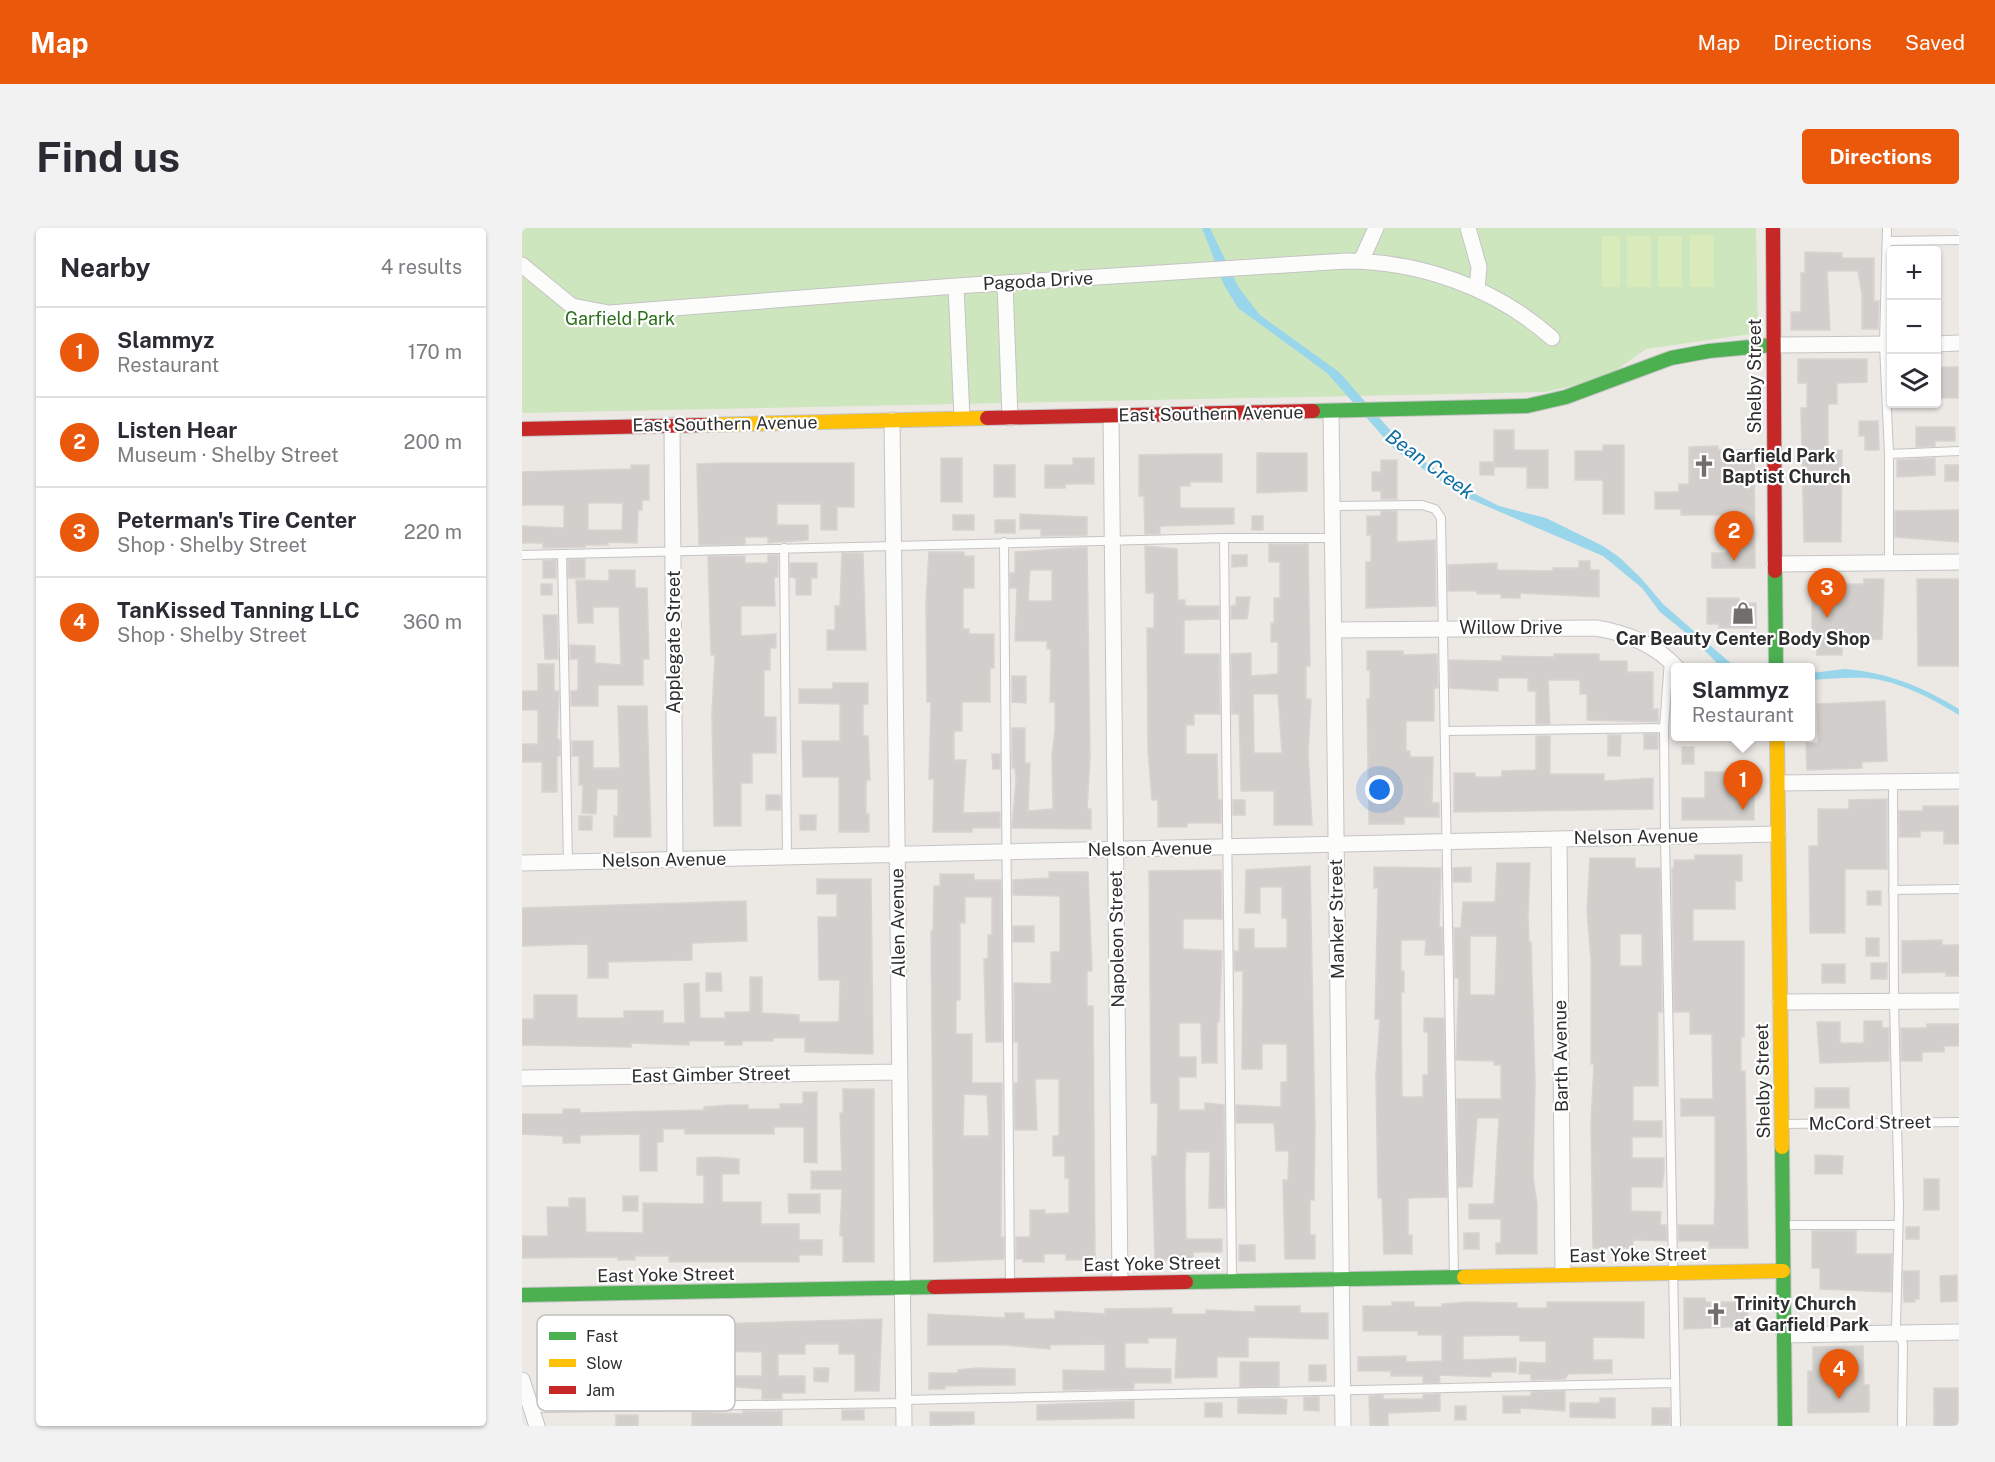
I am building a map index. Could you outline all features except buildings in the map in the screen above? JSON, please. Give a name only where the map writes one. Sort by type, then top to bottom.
[{"type":"street","points":[[1361,261],[1376,228]]},
{"type":"street","points":[[1468,228],[1479,267],[1477,289]]},
{"type":"street","name":"Shelby Street","points":[[1773,228],[1772,345],[1776,663]]},
{"type":"street","name":"Pagoda Drive","points":[[522,265],[565,303],[578,309],[594,312],[956,286],[1361,261],[1394,264],[1477,289],[1514,308],[1552,338]]},
{"type":"street","points":[[1005,283],[1010,418]]},
{"type":"street","points":[[956,286],[962,418]]},
{"type":"street","points":[[1941,344],[1959,343]]},
{"type":"street","name":"East Southern Avenue","points":[[522,429],[1390,410],[1547,403],[1586,392],[1673,358],[1708,351],[1772,345],[1887,344]]},
{"type":"street","name":"Manker Street","points":[[1339,411],[1333,538],[1343,1426]]},
{"type":"street","name":"Napoleon Street","points":[[1111,416],[1120,1282]]},
{"type":"street","name":"Allen Avenue","points":[[892,420],[904,1426]]},
{"type":"street","name":"Applegate Street","points":[[672,425],[675,859]]},
{"type":"street","points":[[1775,564],[1959,562]]},
{"type":"street","name":"Willow Drive","points":[[1334,630],[1596,628],[1635,638],[1672,663]]},
{"type":"street","name":"Shelby Street","points":[[1777,741],[1785,1426]]},
{"type":"street","points":[[1778,783],[1959,781]]},
{"type":"street","name":"Nelson Avenue","points":[[522,863],[1778,834]]},
{"type":"street","name":"Barth Avenue","points":[[1559,839],[1563,1274]]},
{"type":"street","points":[[1780,1002],[1959,1001]]},
{"type":"street","name":"East Gimber Street","points":[[522,1078],[899,1072]]},
{"type":"street","name":"East Yoke Street","points":[[522,1295],[902,1290],[1120,1282],[1783,1271]]},
{"type":"street","points":[[1784,1335],[1959,1332]]},
{"type":"street","points":[[522,1380],[537,1426]]},
{"type":"lane","points":[[1887,228],[1888,300]]},
{"type":"lane","points":[[1887,241],[1959,240]]},
{"type":"lane","points":[[1888,354],[1889,563]]},
{"type":"lane","points":[[1889,454],[1959,451]]},
{"type":"lane","points":[[1333,506],[1422,505],[1435,509],[1442,518],[1454,1276]]},
{"type":"lane","points":[[1224,538],[1232,1280]]},
{"type":"lane","points":[[522,555],[1112,540],[1333,538]]},
{"type":"lane","points":[[1004,543],[1010,1285]]},
{"type":"lane","points":[[783,548],[787,857]]},
{"type":"lane","points":[[562,554],[568,862]]},
{"type":"lane","points":[[1671,678],[1664,728],[1671,1272],[1676,1426]]},
{"type":"lane","points":[[1445,731],[1664,728]]},
{"type":"lane","points":[[1893,782],[1894,1001],[1899,1207],[1896,1225],[1898,1333],[1903,1344],[1902,1426]]},
{"type":"lane","points":[[1893,890],[1959,889]]},
{"type":"lane","name":"McCord Street","points":[[1781,1124],[1959,1122]]},
{"type":"lane","points":[[1782,1225],[1896,1225]]},
{"type":"lane","points":[[735,1404],[1675,1383]]},
{"type":"lane","points":[[532,1408],[537,1408]]},
{"type":"green space","name":"Garfield Park","points":[[522,228],[1756,228],[1758,333],[1646,349],[1604,379],[1545,392],[522,413]]},
{"type":"green space","points":[[1690,235],[1714,235],[1714,287],[1690,287]]},
{"type":"green space","points":[[1602,236],[1620,236],[1620,287],[1602,287]]},
{"type":"green space","points":[[1627,236],[1651,236],[1651,287],[1627,287]]},
{"type":"green space","points":[[1658,236],[1682,236],[1682,287],[1658,287]]},
{"type":"water","name":"Bean Creek","points":[[1202,228],[1210,228],[1239,288],[1260,315],[1339,372],[1407,449],[1457,485],[1499,506],[1546,518],[1603,546],[1619,557],[1663,604],[1730,663],[1717,663],[1691,637],[1660,612],[1642,588],[1603,556],[1463,496],[1395,450],[1327,373],[1238,308],[1224,285]]},
{"type":"water","points":[[1845,669],[1890,677],[1932,694],[1959,709],[1959,715],[1915,692],[1891,683],[1867,678],[1815,680],[1815,673]]},
{"type":"traffic: fast","points":[[1313,411],[1527,406],[1566,397],[1671,358],[1709,351],[1772,345]]},
{"type":"traffic: fast","points":[[1775,571],[1776,663]]},
{"type":"traffic: fast","points":[[1782,1147],[1785,1426]]},
{"type":"traffic: fast","points":[[1186,1282],[1464,1277]]},
{"type":"traffic: fast","points":[[522,1295],[934,1287]]},
{"type":"traffic: slow","points":[[704,425],[987,418]]},
{"type":"traffic: slow","points":[[1777,741],[1782,1147]]},
{"type":"traffic: slow","points":[[1464,1277],[1783,1271]]},
{"type":"traffic: jam","points":[[1773,228],[1775,571]]},
{"type":"traffic: jam","points":[[987,418],[1313,411]]},
{"type":"traffic: jam","points":[[522,429],[704,425]]},
{"type":"traffic: jam","points":[[934,1287],[1186,1282]]},
{"type":"place","name":"Garfield Park Baptist Church","points":[[1704,466]]},
{"type":"place","name":"Listen Hear","points":[[1734,561]]},
{"type":"place","name":"Car Beauty Center Body Shop","points":[[1743,613]]},
{"type":"place","name":"Peterman's Tire Center","points":[[1827,618]]},
{"type":"place","name":"Slammyz","points":[[1743,810]]},
{"type":"place","name":"Trinity Church at Garfield Park","points":[[1716,1314]]},
{"type":"place","name":"TanKissed Tanning LLC","points":[[1839,1399]]}]
